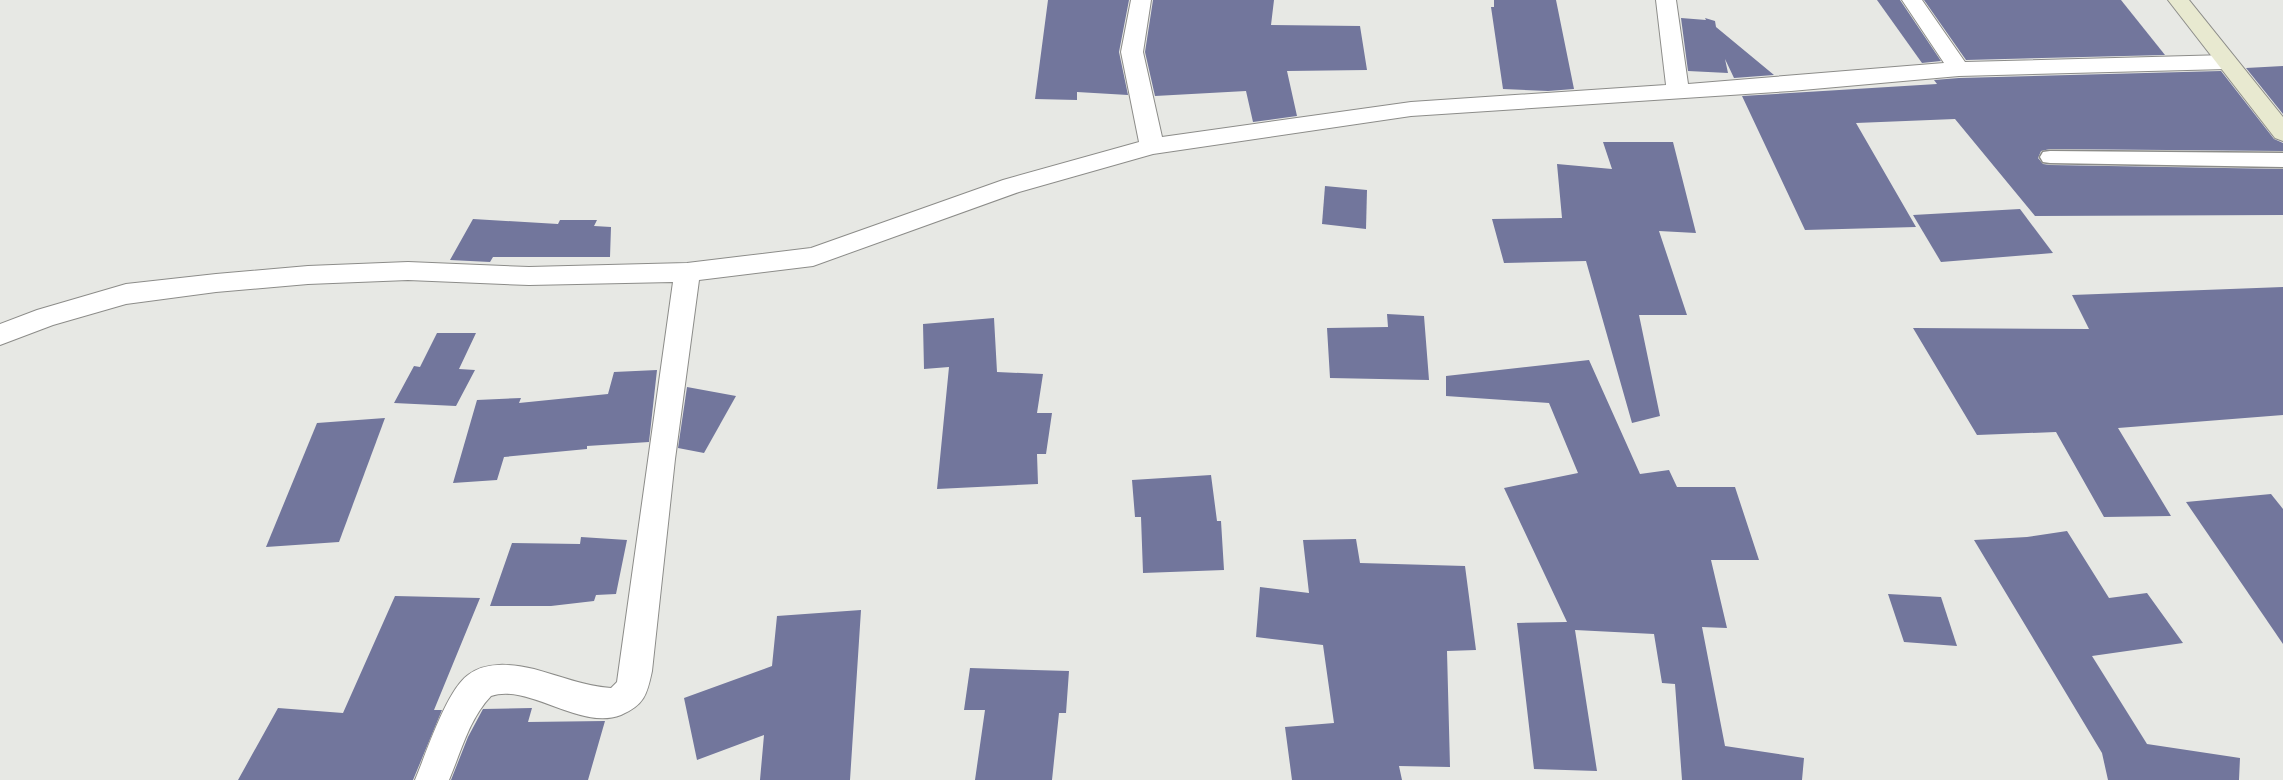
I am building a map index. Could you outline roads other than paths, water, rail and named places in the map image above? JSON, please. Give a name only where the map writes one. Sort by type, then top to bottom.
[{"type":"main road","points":[[2178,0],[2283,133]]},
{"type":"street","points":[[1142,0],[1132,52],[1152,146]]},
{"type":"street","points":[[1666,0],[1678,91]]},
{"type":"street","points":[[1912,0],[1959,69]]},
{"type":"street","points":[[0,335],[46,317],[126,294],[216,282],[308,275],[408,271],[529,276],[687,272],[813,257],[1011,186],[1152,146],[1411,109],[1791,84],[1959,69],[2226,62]]},
{"type":"street","points":[[432,780],[468,699],[481,685],[500,680],[541,687],[594,703],[615,702],[624,698],[633,686],[661,459],[687,272]]},
{"type":"lane","points":[[2050,157],[2283,160]]}]
